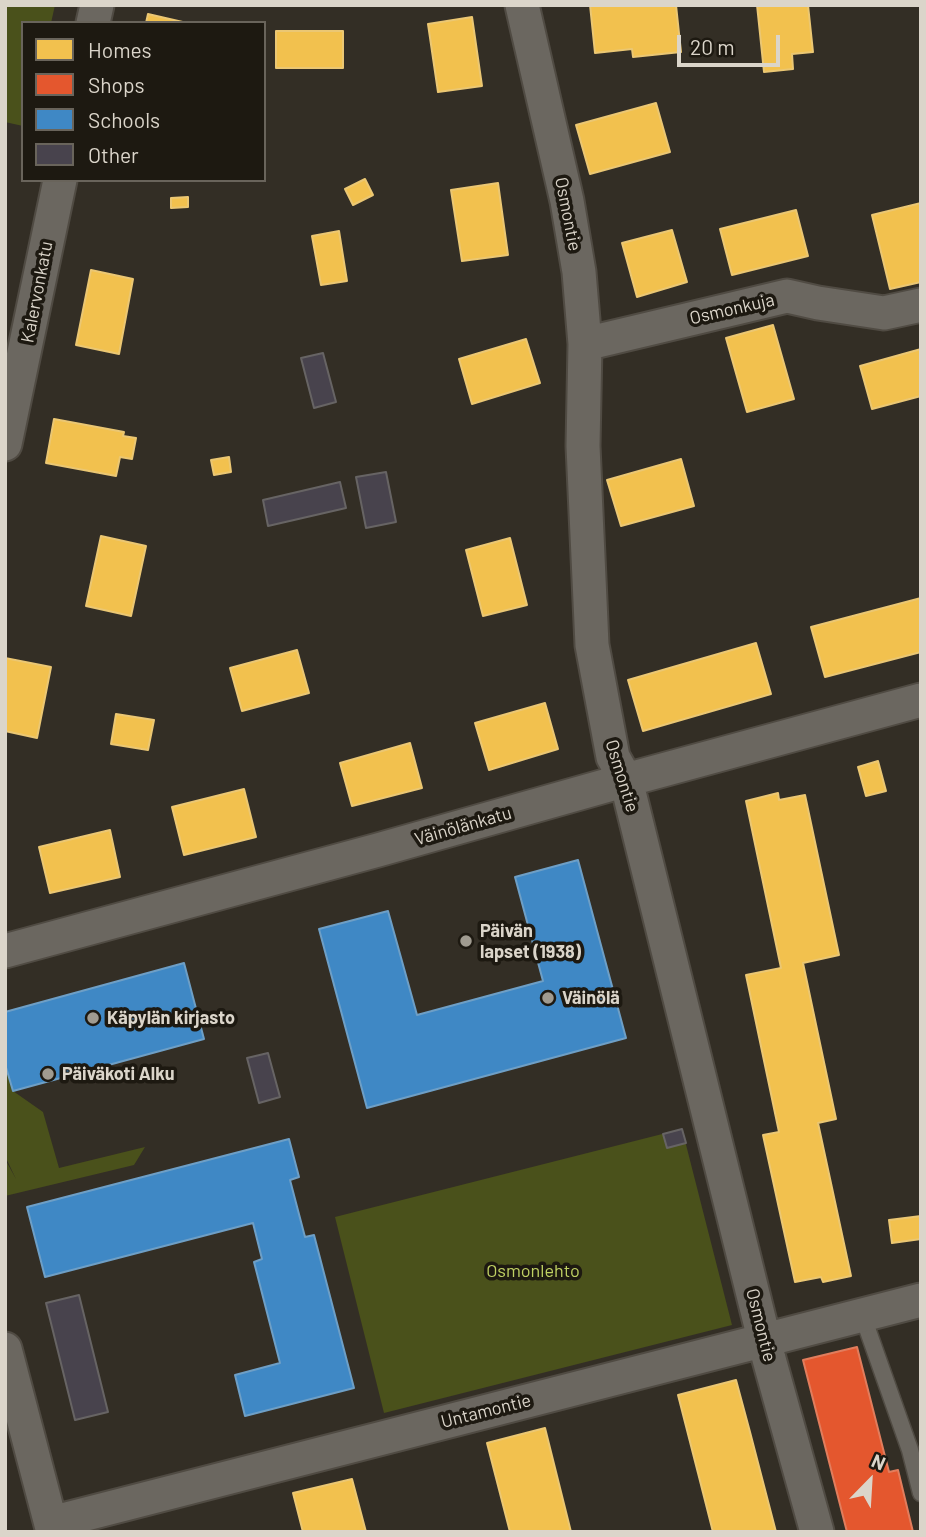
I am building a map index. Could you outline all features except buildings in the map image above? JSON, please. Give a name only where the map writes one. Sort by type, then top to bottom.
[{"type":"street","name":"Osmontie","points":[[522,5],[567,201],[579,272],[585,344],[583,446],[592,645],[613,757],[626,780],[761,1327],[817,1532]]},
{"type":"street","name":"Kalervonkatu","points":[[5,444],[60,182]]},
{"type":"street","name":"Osmonkuja","points":[[585,344],[787,296],[884,313],[921,305]]},
{"type":"street","name":"Väinölänkatu","points":[[5,951],[921,700]]},
{"type":"street","name":"Untamontie","points":[[52,1527],[761,1327],[862,1314],[921,1300]]},
{"type":"street","points":[[5,1349],[52,1527]]},
{"type":"lane","points":[[862,1314],[910,1450],[921,1493]]},
{"type":"green space","points":[[5,5],[55,5],[51,21],[21,21],[21,126],[5,122]]},
{"type":"green space","points":[[5,1064],[13,1091],[43,1112],[59,1168],[145,1147],[134,1165],[5,1196],[5,1159],[16,1179],[5,1156]]},
{"type":"green space","name":"Osmonlehto","points":[[682,1129],[732,1325],[384,1413],[335,1217]]},
{"type":"place","name":"Päivän lapset (1938)","points":[[466,941]]},
{"type":"place","name":"Väinölä","points":[[548,998]]},
{"type":"place","name":"Käpylän kirjasto","points":[[93,1018]]},
{"type":"place","name":"Päiväkoti Alku","points":[[48,1074]]}]
